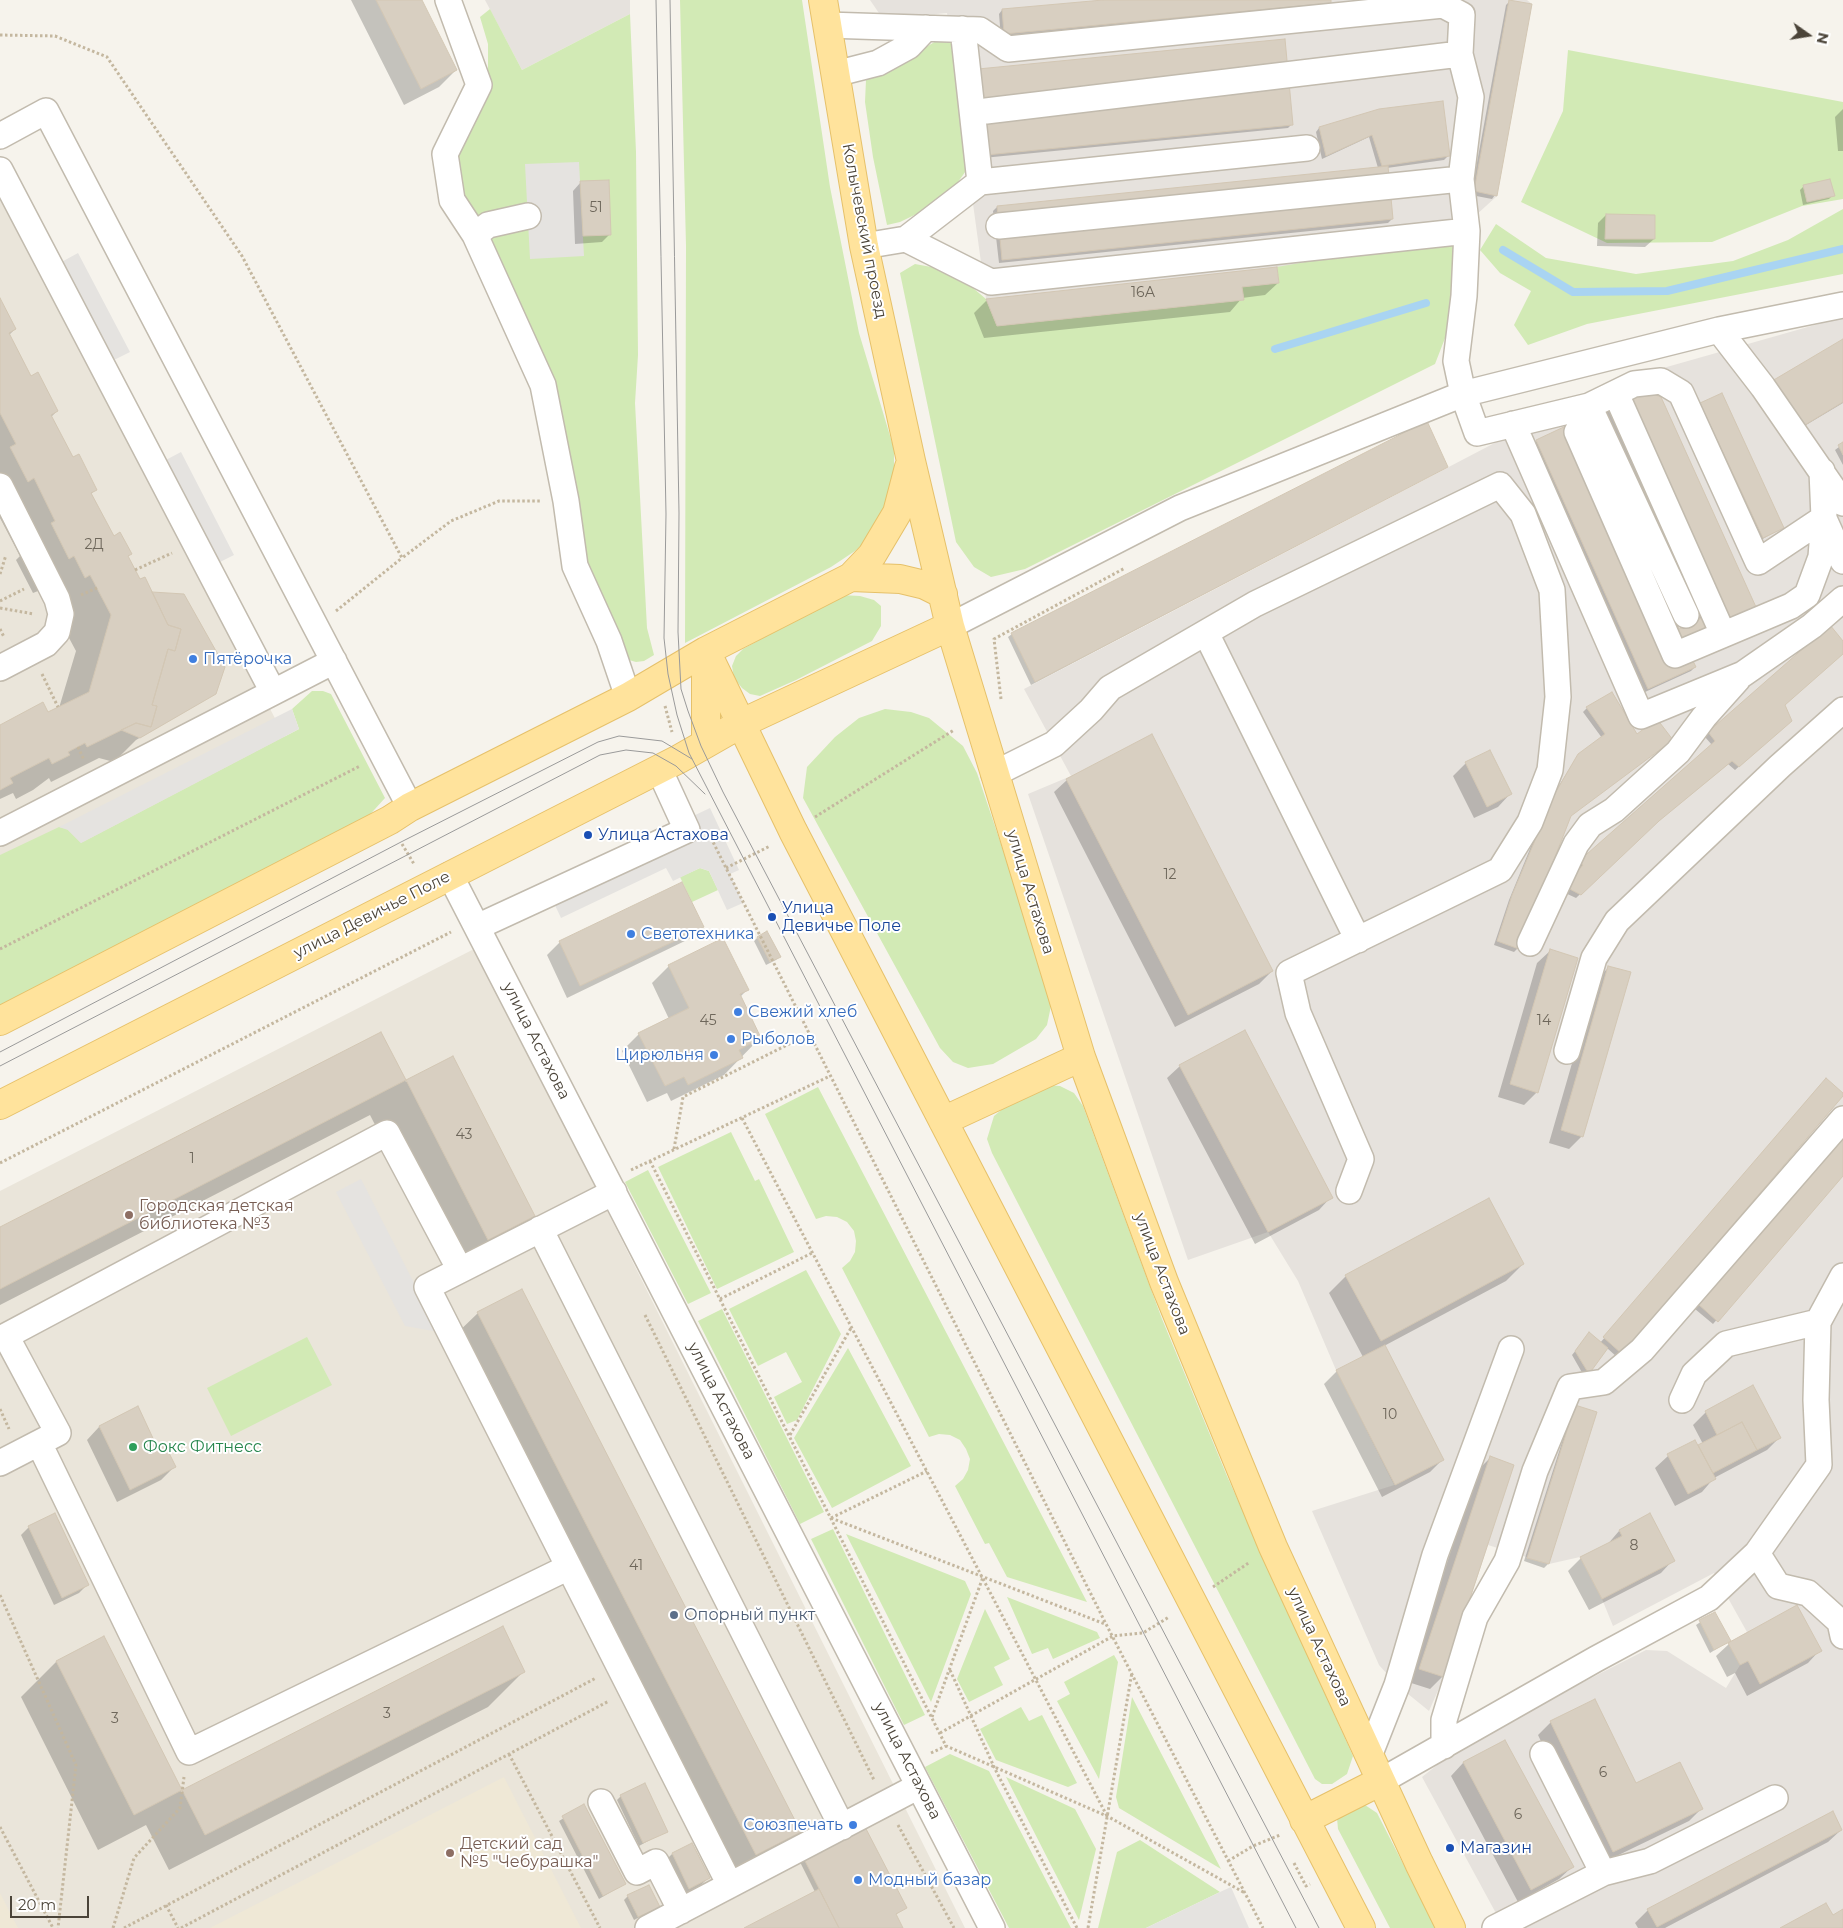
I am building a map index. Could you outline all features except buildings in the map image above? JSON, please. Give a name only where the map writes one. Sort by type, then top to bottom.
[{"type":"main road","name":"Колычевский проезд","points":[[825,12],[864,246],[910,460],[943,594]]},
{"type":"main road","points":[[0,1021],[628,697],[706,651],[850,577],[872,555],[897,513],[910,460]]},
{"type":"main road","points":[[850,577],[900,579],[924,585],[943,594]]},
{"type":"main road","name":"улица Астахова","points":[[943,594],[950,626],[976,716],[1081,1058],[1164,1282],[1273,1547],[1451,1928]]},
{"type":"main road","name":"улица Девичье Поле","points":[[0,1105],[659,769],[742,723],[950,626]]},
{"type":"main road","points":[[706,651],[793,832],[1361,1928]]},
{"type":"main road","points":[[706,651],[706,744]]},
{"type":"main road","points":[[943,1121],[1081,1058]]},
{"type":"main road","points":[[1304,1820],[1381,1781]]},
{"type":"street","points":[[448,0],[479,85],[445,154],[452,200],[475,234],[543,384],[566,501],[575,566],[609,641],[628,697]]},
{"type":"street","points":[[825,12],[926,28],[980,30],[1008,49],[1443,5],[1465,7],[1460,54],[1471,97],[1461,178],[1467,231],[1464,296],[1456,361],[1463,394],[1477,433],[1589,406],[1634,384],[1661,381],[1681,393],[1758,562],[1834,511]]},
{"type":"street","points":[[835,74],[878,63],[909,46],[926,28]]},
{"type":"street","points":[[963,29],[980,182]]},
{"type":"street","points":[[986,110],[1460,54]]},
{"type":"street","points":[[0,136],[46,111],[334,661],[400,814]]},
{"type":"street","points":[[864,246],[906,239],[980,182],[1307,148]]},
{"type":"street","points":[[0,170],[273,692]]},
{"type":"street","points":[[999,226],[1461,178]]},
{"type":"street","points":[[475,234],[488,225],[528,216]]},
{"type":"street","points":[[906,239],[991,282],[1467,231]]},
{"type":"street","points":[[950,626],[1180,508],[1463,394],[1719,330],[1843,305]]},
{"type":"street","points":[[1719,330],[1763,387],[1822,471],[1834,511],[1843,561]]},
{"type":"street","points":[[1621,404],[1723,634]]},
{"type":"street","points":[[1589,406],[1686,615]]},
{"type":"street","points":[[1513,424],[1641,716],[1743,674],[1812,626],[1843,599]]},
{"type":"street","points":[[1577,432],[1675,655],[1791,606],[1807,595],[1821,557],[1834,511]]},
{"type":"street","points":[[994,774],[1054,744],[1091,710],[1110,688],[1255,604],[1500,485],[1523,514],[1552,590],[1558,697],[1550,770],[1530,822],[1500,870],[1289,973],[1298,1013],[1361,1158],[1349,1191]]},
{"type":"street","points":[[0,486],[57,599],[60,618],[56,632],[46,644],[0,668]]},
{"type":"street","points":[[1206,633],[1358,940]]},
{"type":"street","points":[[0,833],[334,661]]},
{"type":"street","points":[[1530,943],[1576,844],[1590,826],[1614,810],[1678,752],[1704,717],[1743,674]]},
{"type":"street","points":[[1567,1051],[1594,958],[1617,921],[1780,766],[1843,710]]},
{"type":"street","points":[[475,923],[687,830],[659,769]]},
{"type":"street","name":"улица Астахова","points":[[439,881],[475,923],[992,1928]]},
{"type":"street","points":[[1444,1746],[1444,1720],[1475,1617],[1507,1561],[1535,1471],[1570,1387],[1604,1382],[1642,1350],[1843,1119]]},
{"type":"street","points":[[0,1463],[58,1433],[6,1336],[387,1133],[460,1270]]},
{"type":"street","points":[[611,1186],[540,1229],[427,1287],[730,1885]]},
{"type":"street","points":[[540,1229],[842,1827]]},
{"type":"street","points":[[1381,1781],[1596,1659],[1709,1598],[1757,1553],[1819,1465],[1816,1400],[1818,1322],[1843,1276]]},
{"type":"street","points":[[1682,1400],[1694,1374],[1726,1344],[1818,1322]]},
{"type":"street","points":[[1369,1756],[1397,1685],[1435,1555],[1511,1349]]},
{"type":"street","points":[[39,1443],[188,1752],[569,1567]]},
{"type":"street","points":[[1757,1553],[1778,1586],[1808,1593],[1840,1622],[1843,1636]]},
{"type":"street","points":[[1543,1754],[1603,1873]]},
{"type":"street","points":[[648,1928],[919,1786]]},
{"type":"street","points":[[1495,1928],[1603,1873],[1650,1861],[1775,1798]]},
{"type":"street","points":[[601,1802],[637,1872],[656,1862],[681,1911]]},
{"type":"path","points":[[0,35],[55,36],[107,57],[242,256],[402,558]]},
{"type":"path","points":[[316,627],[451,521],[498,501],[566,501]]},
{"type":"path","points":[[136,570],[195,542]]},
{"type":"path","points":[[726,868],[763,850],[793,832],[1002,698],[994,639],[1131,565]]},
{"type":"path","points":[[0,608],[60,618]]},
{"type":"path","points":[[31,652],[58,707]]},
{"type":"path","points":[[356,758],[365,774]]},
{"type":"path","points":[[0,949],[361,766]]},
{"type":"path","points":[[400,814],[439,881]]},
{"type":"path","points":[[708,832],[1106,1624],[1263,1928]]},
{"type":"path","points":[[0,1163],[450,933],[475,923]]},
{"type":"path","points":[[446,925],[454,941]]},
{"type":"path","points":[[674,1150],[683,1097],[809,1034]]},
{"type":"path","points":[[611,1186],[650,1161],[830,1076]]},
{"type":"path","points":[[742,1118],[1107,1816]]},
{"type":"path","points":[[650,1161],[946,1746],[995,1769],[1107,1816],[1246,1894]]},
{"type":"path","points":[[720,1299],[812,1253]]},
{"type":"path","points":[[642,1310],[887,1803],[954,1928]]},
{"type":"path","points":[[790,1436],[852,1328]]},
{"type":"path","points":[[831,1518],[927,1471]]},
{"type":"path","points":[[831,1518],[1106,1624]]},
{"type":"path","points":[[940,1733],[1113,1636],[1143,1633],[1273,1547]]},
{"type":"path","points":[[932,1718],[983,1577]]},
{"type":"path","points":[[0,1595],[76,1765],[58,1928]]},
{"type":"path","points":[[124,1928],[619,1666]]},
{"type":"path","points":[[950,1670],[995,1769],[1077,1928]]},
{"type":"path","points":[[1088,1928],[1132,1672]]},
{"type":"path","points":[[166,1905],[179,1928],[631,1690]]},
{"type":"path","points":[[113,1928],[134,1858],[180,1808],[188,1752]]},
{"type":"path","points":[[509,1754],[600,1928]]},
{"type":"path","points":[[0,1827],[53,1928]]},
{"type":"path","points":[[1228,1861],[1280,1833],[1284,1841]]},
{"type":"path","points":[[1291,1857],[1306,1886],[1315,1882]]},
{"type":"shaded area","points":[[485,0],[630,0],[630,14],[522,70]]},
{"type":"shaded area","points":[[870,0],[1527,0],[1532,4],[1497,196],[1453,236],[1277,268],[1279,283],[1243,287],[1244,300],[997,326],[986,299],[947,13],[883,19]]},
{"type":"shaded area","points":[[579,162],[584,256],[530,259],[525,164]]},
{"type":"shaded area","points":[[0,196],[337,836],[0,1004]]},
{"type":"shaded area","points":[[78,253],[130,352],[108,363],[56,265]]},
{"type":"shaded area","points":[[1843,317],[1843,1928],[1504,1928],[1422,1777],[1466,1742],[1646,1650],[1667,1651],[1726,1688],[1740,1665],[1728,1643],[1747,1632],[1714,1573],[1613,1626],[1602,1599],[1580,1557],[1549,1564],[1488,1545],[1444,1677],[1429,1711],[1397,1685],[1379,1665],[1312,1511],[1394,1485],[1336,1370],[1298,1281],[1268,1232],[1188,1260],[1028,794],[1071,776],[1024,689],[1508,436],[1635,376]]},
{"type":"shaded area","points":[[181,452],[234,555],[216,564],[162,462]]},
{"type":"shaded area","points":[[292,709],[299,729],[81,843],[68,830],[59,827]]},
{"type":"shaded area","points":[[710,808],[739,870],[730,874],[743,903],[727,910],[709,871],[700,868],[673,881],[666,868],[561,918],[546,886]]},
{"type":"shaded area","points":[[476,948],[965,1928],[0,1928],[0,1191]]},
{"type":"shaded area","points":[[361,1179],[439,1332],[405,1326],[336,1192]]},
{"type":"shaded area","name":"Детский сад №5 \"Чебурашка\"","points":[[504,1777],[581,1928],[210,1928]]},
{"type":"shaded area","points":[[1231,1887],[1249,1928],[1146,1928],[1220,1892]]},
{"type":"shaded area","points":[[0,1893],[18,1928],[0,1928]]},
{"type":"green space","points":[[680,0],[802,0],[830,187],[859,333],[894,449],[894,477],[886,512],[875,533],[855,551],[831,567],[685,643],[686,246]]},
{"type":"green space","points":[[490,9],[522,70],[630,14],[636,152],[638,355],[635,403],[647,628],[654,655],[644,661],[636,662],[629,660],[622,652],[598,596],[581,545],[533,335],[457,179],[455,153],[488,89],[488,44],[480,17]]},
{"type":"green space","points":[[941,38],[951,43],[968,168],[958,182],[931,207],[900,222],[887,225],[873,157],[865,102],[866,80],[895,66]]},
{"type":"green space","points":[[1568,50],[1843,102],[1843,199],[1802,206],[1712,242],[1607,243],[1521,202],[1563,111]]},
{"type":"green space","points":[[1843,209],[1843,274],[1587,324],[1528,345],[1514,325],[1531,291],[1500,273],[1480,250],[1496,224],[1546,258],[1636,274],[1733,261],[1788,240]]},
{"type":"green space","points":[[1453,236],[1452,320],[1435,364],[1025,569],[991,577],[974,567],[956,542],[900,273],[915,264],[953,271],[986,299],[997,326],[1244,300],[1242,287],[1279,283],[1277,267]]},
{"type":"green space","points":[[841,595],[860,596],[874,600],[881,606],[881,626],[872,641],[796,680],[760,696],[750,694],[742,688],[734,678],[732,666],[736,656],[743,649]]},
{"type":"green space","points":[[312,691],[323,691],[331,694],[385,798],[365,820],[0,1008],[0,855],[59,827],[67,829],[81,843],[299,729],[292,709]]},
{"type":"green space","points":[[885,709],[911,712],[929,718],[963,746],[977,773],[1028,924],[1051,1006],[1047,1025],[1036,1039],[993,1064],[968,1068],[953,1062],[940,1048],[803,798],[807,767],[835,737],[859,718]]},
{"type":"green space","points":[[700,868],[709,871],[718,890],[692,902],[680,877]]},
{"type":"green space","points":[[1047,1085],[1060,1086],[1074,1093],[1083,1106],[1162,1319],[1227,1476],[1353,1756],[1347,1774],[1332,1784],[1322,1784],[1315,1779],[992,1153],[987,1139],[994,1116],[1006,1106]]},
{"type":"green space","points":[[818,1087],[1087,1602],[1007,1577],[989,1543],[985,1544],[955,1486],[963,1479],[968,1470],[970,1459],[966,1449],[960,1440],[950,1435],[939,1434],[929,1437],[842,1268],[850,1261],[855,1252],[856,1241],[854,1231],[847,1222],[837,1217],[826,1216],[816,1219],[765,1114]]},
{"type":"green space","points":[[731,1132],[755,1181],[759,1179],[794,1252],[717,1289],[658,1167]]},
{"type":"green space","points":[[648,1170],[711,1293],[688,1304],[625,1182]]},
{"type":"green space","points":[[806,1270],[841,1334],[797,1420],[787,1424],[774,1397],[802,1382],[786,1352],[758,1366],[729,1309]]},
{"type":"green space","points":[[722,1309],[824,1512],[800,1524],[698,1321]]},
{"type":"green space","points":[[307,1337],[332,1385],[231,1436],[207,1388]]},
{"type":"green space","points":[[848,1348],[911,1466],[832,1508],[794,1438]]},
{"type":"green space","points":[[833,1529],[925,1715],[904,1725],[811,1539]]},
{"type":"green space","points":[[846,1534],[965,1581],[971,1594],[931,1702]]},
{"type":"green space","points":[[1007,1597],[1097,1632],[1100,1638],[1053,1659],[1048,1648],[1032,1654]]},
{"type":"green space","points":[[985,1609],[1010,1659],[994,1667],[1003,1685],[969,1702],[957,1679]]},
{"type":"green space","points":[[1114,1655],[1118,1662],[1099,1779],[1057,1701],[1070,1694],[1064,1682]]},
{"type":"green space","points":[[1132,1697],[1221,1869],[1119,1808],[1116,1797]]},
{"type":"green space","points":[[1021,1707],[1029,1721],[1042,1715],[1077,1783],[1068,1787],[996,1760],[980,1729]]},
{"type":"green space","points":[[950,1754],[989,1771],[1071,1928],[1009,1928],[925,1767]]},
{"type":"green space","points":[[1006,1777],[1075,1809],[1096,1849],[1079,1920]]},
{"type":"green space","points":[[1365,1805],[1377,1813],[1436,1928],[1390,1928],[1338,1829],[1337,1818],[1352,1806]]},
{"type":"green space","points":[[1140,1840],[1220,1892],[1146,1928],[1098,1928],[1117,1852]]},
{"type":"waterway","points":[[1503,250],[1573,292],[1667,291],[1843,249]]},
{"type":"waterway","points":[[1275,349],[1426,303]]},
{"type":"tram line","points":[[656,0],[666,514],[664,638],[668,674],[677,715],[689,753],[1296,1928]]},
{"type":"tram line","points":[[670,0],[679,513],[678,632],[681,689],[688,711],[701,746],[723,792],[1319,1928]]},
{"type":"tram line","points":[[0,1052],[401,842],[598,742],[619,736],[662,741],[692,759]]},
{"type":"tram line","points":[[0,1066],[600,755],[626,750],[653,753],[676,766],[705,794]]},
{"type":"place","name":"Пятёрочка","points":[[193,659]]},
{"type":"place","name":"Улица Астахова","points":[[588,835]]},
{"type":"place","name":"Улица Девичье Поле","points":[[772,917]]},
{"type":"place","name":"Светотехника","points":[[631,934]]},
{"type":"place","name":"Свежий хлеб","points":[[738,1012]]},
{"type":"place","name":"Рыболов","points":[[731,1039]]},
{"type":"place","name":"Цирюльня","points":[[714,1055]]},
{"type":"place","name":"Городская детская библиотека №3","points":[[129,1215]]},
{"type":"place","name":"Фокс Фитнесс","points":[[133,1447]]},
{"type":"place","name":"Опорный пункт","points":[[674,1615]]},
{"type":"place","name":"Союзпечать","points":[[853,1825]]},
{"type":"place","name":"Магазин","points":[[1450,1848]]},
{"type":"place","name":"Детский сад №5 \"Чебурашка\"","points":[[450,1853]]},
{"type":"place","name":"Модный базар","points":[[858,1880]]}]
